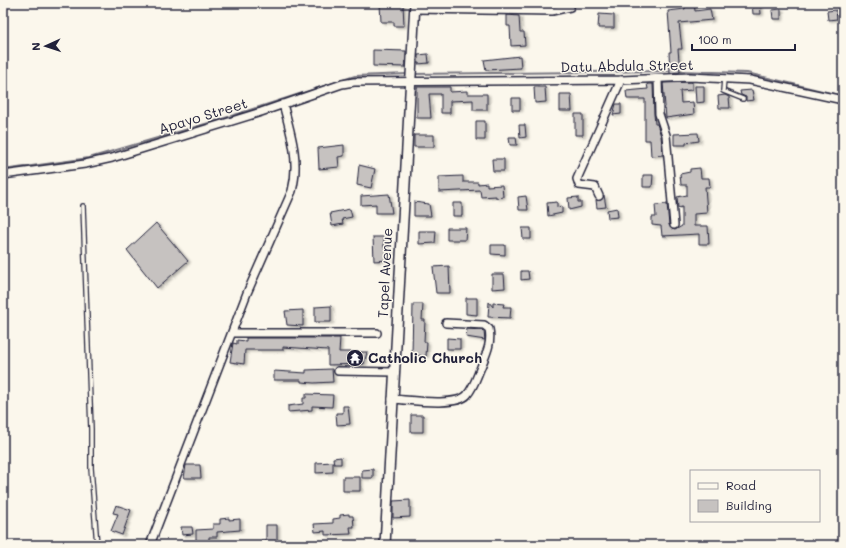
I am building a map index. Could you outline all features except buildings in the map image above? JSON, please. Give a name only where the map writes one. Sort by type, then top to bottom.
[{"type":"street","points":[[414,6],[552,11],[570,5]]},
{"type":"street","name":"Tapel Avenue","points":[[385,545],[414,6]]},
{"type":"street","points":[[658,79],[659,114],[666,135],[674,225]]},
{"type":"street","name":"Datu Abdula Street","points":[[410,81],[658,79],[750,80],[843,100]]},
{"type":"street","points":[[599,196],[595,187],[579,185],[577,179],[621,80]]},
{"type":"street","name":"Apayo Street","points":[[3,174],[85,164],[112,158],[348,83],[410,81]]},
{"type":"street","points":[[150,545],[170,489],[233,332],[247,293],[286,206],[295,178],[296,157],[283,104]]},
{"type":"street","points":[[392,399],[454,401],[467,396],[488,350],[490,341],[489,328],[484,325],[446,323]]},
{"type":"street","points":[[233,332],[377,333]]},
{"type":"street","points":[[338,371],[394,372]]},
{"type":"lane","points":[[724,79],[723,91],[743,99]]},
{"type":"lane","points":[[83,206],[91,468],[97,545]]},
{"type":"waterway","points":[[413,74],[672,71]]},
{"type":"waterway","points":[[679,71],[747,73],[843,96]]},
{"type":"waterway","points":[[3,170],[89,158],[219,120],[355,76],[408,74]]},
{"type":"place","name":"Catholic Church","points":[[355,358]]}]
